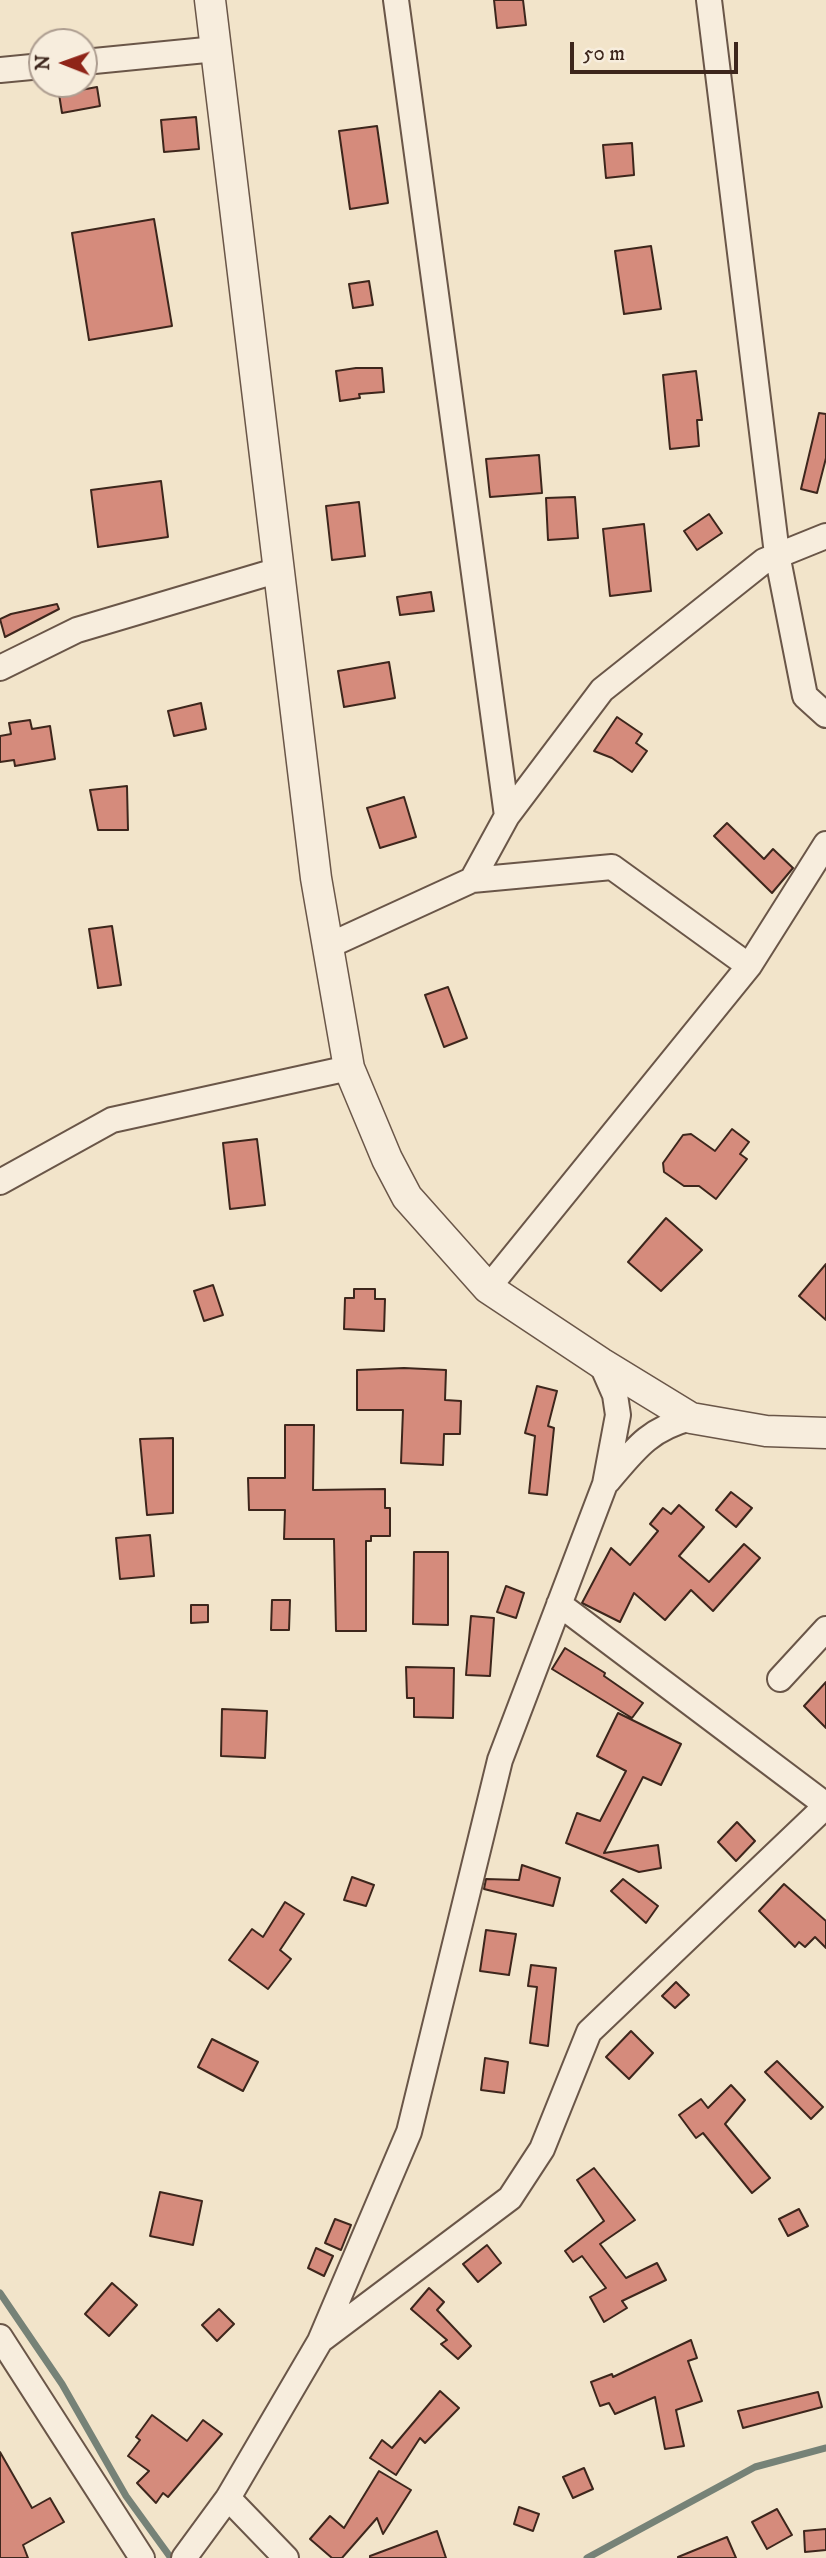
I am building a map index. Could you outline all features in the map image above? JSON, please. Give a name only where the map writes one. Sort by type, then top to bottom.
[{"type":"street","points":[[210,0],[316,878],[349,1068],[407,1197],[488,1288],[601,1363],[691,1418],[766,1431],[826,1433]]},
{"type":"street","points":[[396,0],[507,816]]},
{"type":"street","points":[[709,0],[777,554],[805,696],[826,715]]},
{"type":"street","points":[[98,61],[216,49]]},
{"type":"street","points":[[0,70],[28,67]]},
{"type":"street","points":[[472,880],[507,816],[603,690],[764,561],[826,536]]},
{"type":"street","points":[[0,668],[77,630],[279,570]]},
{"type":"street","points":[[488,1288],[749,966],[826,844]]},
{"type":"street","points":[[328,946],[472,880],[612,867],[749,966]]},
{"type":"street","points":[[0,1182],[112,1120],[349,1068]]},
{"type":"street","points":[[187,2555],[228,2498],[320,2341],[409,2132],[500,1760],[605,1484],[618,1415],[615,1395],[601,1363]]},
{"type":"street","points":[[605,1484],[651,1433],[691,1418]]},
{"type":"street","points":[[320,2341],[510,2198],[542,2149],[589,2032],[826,1805],[559,1604]]},
{"type":"street","points":[[780,1679],[826,1629]]},
{"type":"street","points":[[1,2342],[142,2558]]},
{"type":"street","points":[[228,2498],[286,2558]]},
{"type":"building","points":[[494,0],[523,0],[526,25],[497,28]]},
{"type":"building","points":[[98,93],[100,106],[62,113],[60,98],[98,98]]},
{"type":"building","points":[[196,117],[199,149],[164,152],[161,120]]},
{"type":"building","points":[[377,126],[388,203],[350,209],[339,131]]},
{"type":"building","points":[[632,143],[634,175],[606,178],[603,145]]},
{"type":"building","points":[[154,219],[172,326],[89,340],[72,233]]},
{"type":"building","points":[[651,246],[661,309],[624,314],[615,251]]},
{"type":"building","points":[[369,281],[373,305],[353,308],[349,284]]},
{"type":"building","points":[[382,368],[384,392],[359,394],[360,398],[340,401],[336,371]]},
{"type":"building","points":[[696,371],[702,420],[697,420],[699,446],[670,449],[663,375]]},
{"type":"building","points":[[819,413],[826,414],[826,458],[817,493],[801,489]]},
{"type":"building","points":[[539,455],[542,493],[490,497],[486,459]]},
{"type":"building","points":[[161,481],[168,537],[98,547],[91,490]]},
{"type":"building","points":[[575,497],[578,538],[548,540],[546,498]]},
{"type":"building","points":[[359,502],[365,556],[332,560],[326,506]]},
{"type":"building","points":[[709,514],[722,533],[697,550],[684,531]]},
{"type":"building","points":[[644,524],[651,591],[610,596],[603,529]]},
{"type":"building","points":[[431,592],[434,611],[400,615],[397,597]]},
{"type":"building","points":[[57,604],[59,609],[5,637],[0,619]]},
{"type":"building","points":[[389,662],[395,698],[344,707],[338,671]]},
{"type":"building","points":[[201,703],[206,729],[174,736],[168,711]]},
{"type":"building","points":[[617,717],[642,734],[636,743],[647,751],[632,772],[612,758],[594,751]]},
{"type":"building","points":[[30,720],[32,729],[50,726],[55,759],[15,766],[14,760],[0,762],[0,736],[11,734],[9,723]]},
{"type":"building","points":[[127,786],[128,830],[98,830],[90,790]]},
{"type":"building","points":[[404,797],[416,837],[380,848],[367,808]]},
{"type":"building","points":[[727,823],[764,859],[773,849],[793,868],[772,893],[714,836]]},
{"type":"building","points":[[112,926],[121,985],[98,988],[89,929]]},
{"type":"building","points":[[448,987],[467,1038],[444,1047],[425,995]]},
{"type":"building","points":[[732,1129],[749,1142],[740,1154],[747,1159],[716,1199],[699,1186],[684,1186],[664,1172],[663,1163],[683,1135],[691,1134],[715,1151]]},
{"type":"building","points":[[257,1139],[265,1205],[230,1209],[223,1143]]},
{"type":"building","points":[[666,1218],[702,1250],[661,1291],[628,1262]]},
{"type":"building","points":[[826,1264],[826,1320],[799,1296]]},
{"type":"building","points":[[213,1285],[223,1315],[204,1321],[194,1291]]},
{"type":"building","points":[[354,1289],[375,1289],[375,1299],[385,1299],[384,1331],[344,1329],[345,1298],[354,1298]]},
{"type":"building","points":[[357,1370],[446,1370],[445,1400],[461,1401],[460,1434],[444,1434],[443,1465],[401,1463],[403,1410],[357,1410]]},
{"type":"building","points":[[537,1386],[557,1391],[548,1426],[554,1428],[547,1495],[529,1493],[535,1436],[525,1433]]},
{"type":"building","points":[[285,1425],[314,1425],[313,1490],[385,1489],[385,1508],[390,1508],[390,1536],[371,1536],[371,1541],[366,1541],[366,1631],[336,1631],[334,1539],[284,1539],[285,1510],[249,1510],[248,1478],[285,1478]]},
{"type":"building","points":[[173,1438],[173,1513],[147,1515],[140,1439]]},
{"type":"building","points":[[731,1492],[752,1508],[736,1527],[716,1510]]},
{"type":"building","points":[[679,1505],[704,1527],[679,1556],[709,1582],[744,1544],[760,1558],[713,1611],[691,1590],[665,1620],[634,1593],[620,1622],[582,1603],[611,1548],[630,1565],[658,1531],[650,1524],[663,1508],[671,1514]]},
{"type":"building","points":[[150,1535],[154,1576],[120,1579],[116,1538]]},
{"type":"building","points":[[414,1552],[448,1552],[448,1625],[413,1624]]},
{"type":"building","points":[[506,1586],[524,1593],[516,1618],[497,1612]]},
{"type":"building","points":[[272,1600],[290,1600],[289,1630],[271,1630]]},
{"type":"building","points":[[191,1605],[208,1605],[208,1622],[191,1623]]},
{"type":"building","points":[[471,1616],[494,1618],[490,1676],[466,1675]]},
{"type":"building","points":[[565,1648],[605,1673],[604,1676],[643,1703],[632,1718],[552,1669]]},
{"type":"building","points":[[406,1667],[454,1668],[453,1718],[414,1717],[414,1698],[407,1698]]},
{"type":"building","points":[[826,1682],[826,1728],[804,1706]]},
{"type":"building","points":[[222,1709],[267,1711],[265,1758],[221,1756]]},
{"type":"building","points":[[618,1713],[681,1744],[661,1785],[643,1777],[604,1853],[658,1845],[661,1868],[639,1872],[566,1843],[577,1813],[600,1821],[626,1771],[597,1756]]},
{"type":"building","points":[[737,1822],[755,1841],[736,1861],[718,1842]]},
{"type":"building","points":[[522,1865],[560,1878],[553,1906],[484,1889],[486,1879],[519,1880]]},
{"type":"building","points":[[352,1877],[374,1885],[366,1906],[344,1900]]},
{"type":"building","points":[[623,1879],[658,1906],[646,1923],[611,1891]]},
{"type":"building","points":[[784,1884],[826,1921],[826,1948],[815,1937],[805,1947],[799,1942],[795,1947],[759,1911]]},
{"type":"building","points":[[285,1902],[304,1914],[280,1950],[291,1959],[268,1989],[229,1960],[252,1929],[263,1937]]},
{"type":"building","points":[[486,1930],[516,1934],[509,1975],[480,1971]]},
{"type":"building","points":[[531,1965],[556,1968],[548,2046],[530,2043],[537,1987],[528,1986]]},
{"type":"building","points":[[676,1982],[689,1995],[675,2008],[662,1996]]},
{"type":"building","points":[[631,2031],[653,2053],[629,2079],[606,2057]]},
{"type":"building","points":[[212,2039],[258,2062],[243,2091],[198,2067]]},
{"type":"building","points":[[485,2058],[508,2062],[504,2093],[481,2090]]},
{"type":"building","points":[[777,2061],[823,2107],[811,2119],[765,2072]]},
{"type":"building","points":[[731,2085],[745,2100],[725,2124],[770,2178],[752,2193],[703,2133],[696,2138],[679,2115],[701,2099],[708,2108]]},
{"type":"building","points":[[594,2168],[635,2220],[600,2244],[626,2278],[657,2263],[666,2280],[622,2301],[627,2308],[604,2322],[590,2297],[606,2288],[582,2256],[573,2262],[565,2251],[604,2221],[577,2180]]},
{"type":"building","points":[[160,2192],[202,2201],[193,2245],[150,2236]]},
{"type":"building","points":[[799,2209],[808,2226],[788,2236],[779,2219]]},
{"type":"building","points":[[335,2219],[351,2225],[341,2250],[325,2243]]},
{"type":"building","points":[[487,2245],[501,2263],[478,2282],[463,2264]]},
{"type":"building","points":[[316,2248],[333,2256],[324,2276],[308,2268]]},
{"type":"building","points":[[112,2283],[137,2305],[109,2336],[85,2314]]},
{"type":"building","points":[[429,2288],[444,2302],[437,2310],[471,2346],[458,2359],[441,2344],[447,2340],[411,2309]]},
{"type":"building","points":[[219,2309],[234,2324],[217,2341],[202,2325]]},
{"type":"building","points":[[691,2340],[697,2358],[688,2361],[702,2401],[676,2410],[684,2446],[665,2449],[655,2397],[615,2414],[609,2403],[600,2406],[591,2382],[612,2374],[613,2377]]},
{"type":"building","points":[[440,2391],[459,2408],[425,2443],[420,2438],[396,2475],[370,2458],[382,2440],[392,2448]]},
{"type":"building","points":[[818,2392],[822,2407],[743,2428],[738,2411]]},
{"type":"building","points":[[152,2415],[187,2441],[203,2420],[222,2434],[168,2497],[163,2493],[156,2503],[137,2483],[149,2471],[128,2456],[140,2440],[136,2437]]},
{"type":"building","points":[[0,2452],[32,2508],[50,2498],[64,2522],[23,2545],[28,2558],[0,2558]]},
{"type":"building","points":[[584,2468],[593,2489],[573,2498],[563,2477]]},
{"type":"building","points":[[379,2471],[411,2490],[383,2534],[377,2518],[342,2558],[332,2558],[310,2539],[330,2516],[344,2528]]},
{"type":"building","points":[[519,2507],[539,2514],[533,2531],[514,2524]]},
{"type":"building","points":[[777,2509],[792,2535],[767,2549],[752,2522]]},
{"type":"building","points":[[826,2529],[826,2550],[805,2552],[804,2531]]},
{"type":"building","points":[[437,2531],[446,2558],[370,2558],[370,2556]]},
{"type":"building","points":[[727,2537],[736,2558],[678,2558],[678,2557]]},
{"type":"waterway","points":[[0,2293],[62,2384],[126,2496],[171,2558]]},
{"type":"waterway","points":[[587,2558],[755,2467],[826,2448]]}]
